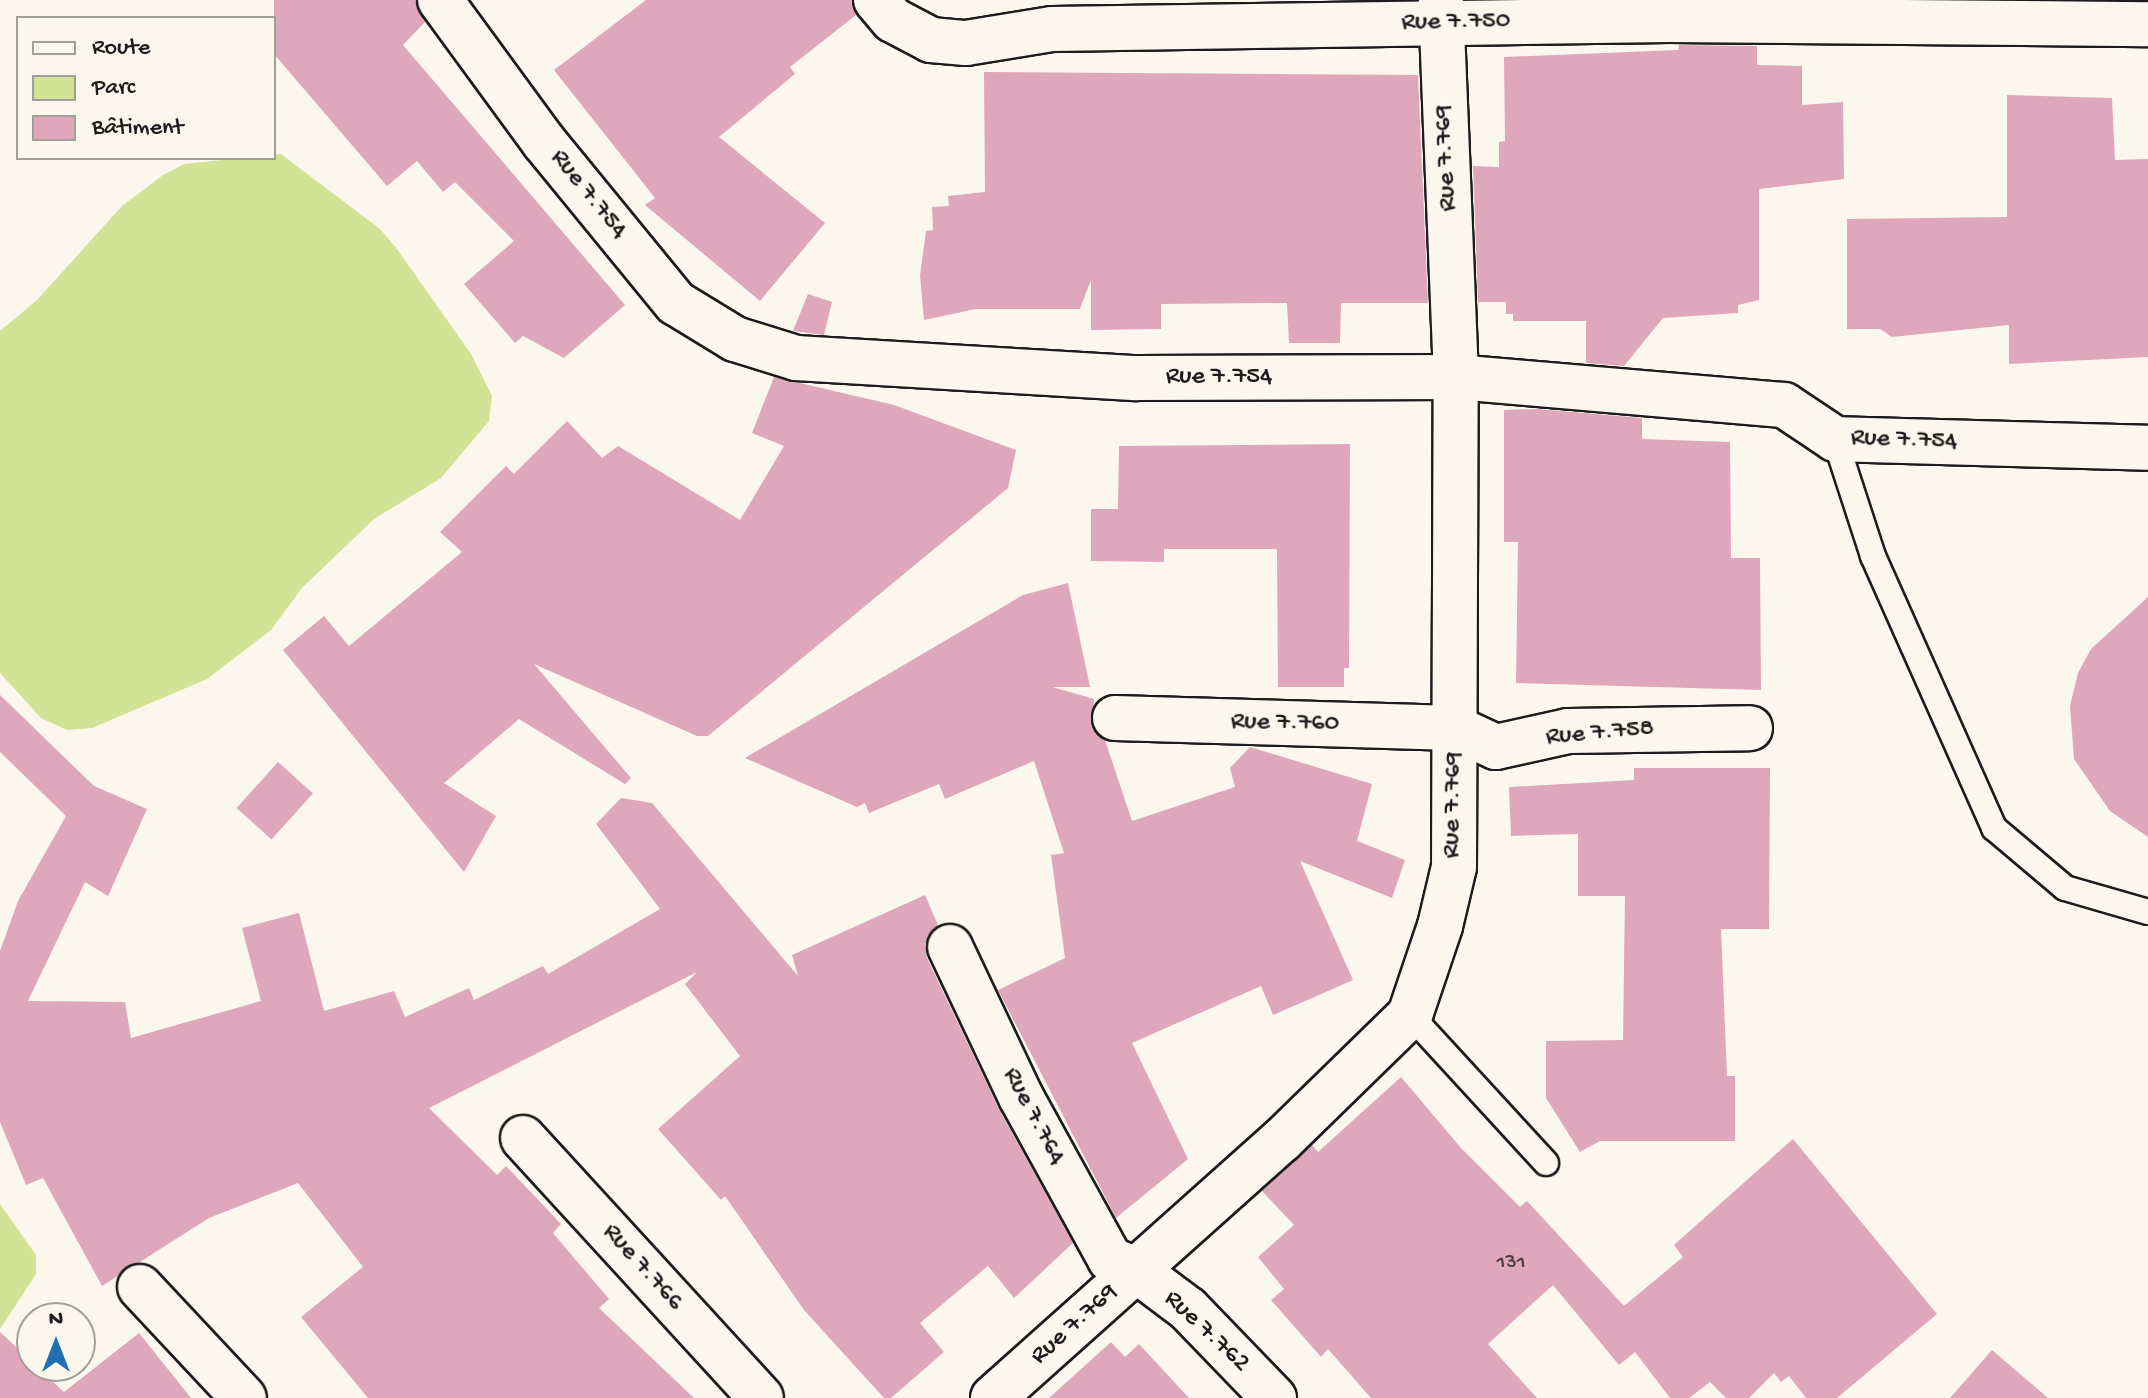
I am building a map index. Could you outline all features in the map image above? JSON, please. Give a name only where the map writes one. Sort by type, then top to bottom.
[{"type":"street","name":"Rue 7.754","points":[[440,0],[544,142],[676,303],[735,339],[796,358],[1136,378],[1456,377],[1784,405],[1835,439],[2148,448]]},
{"type":"street","name":"Rue 7.750","points":[[876,0],[893,20],[931,40],[966,43],[1052,29],[1438,8],[2148,24]]},
{"type":"street","name":"Rue 7.769","points":[[993,1398],[1282,1140],[1410,1015],[1454,867],[1456,377],[1438,8]]},
{"type":"street","name":"Rue 7.760","points":[[1115,718],[1455,728]]},
{"type":"street","name":"Rue 7.758","points":[[1455,728],[1496,747],[1568,731],[1750,728]]},
{"type":"street","name":"Rue 7.764","points":[[950,947],[1021,1097],[1110,1259],[1136,1270]]},
{"type":"street","name":"Rue 7.766","points":[[523,1138],[761,1398]]},
{"type":"street","name":"Rue 7.762","points":[[1136,1270],[1188,1309],[1274,1398]]},
{"type":"street","points":[[140,1287],[244,1398]]},
{"type":"lane","points":[[1835,439],[1873,556],[1994,828],[2065,888],[2148,912]]},
{"type":"lane","points":[[1410,1015],[1546,1163]]},
{"type":"green space","points":[[281,154],[380,229],[397,249],[471,354],[492,396],[489,421],[441,478],[374,519],[302,588],[271,630],[207,679],[92,728],[67,730],[41,718],[0,673],[0,331],[37,300],[122,206],[163,175],[184,164],[276,160],[276,155]]},
{"type":"green space","points":[[0,1204],[36,1255],[36,1274],[0,1329]]},
{"type":"building","points":[[274,0],[415,0],[425,22],[403,45],[625,305],[564,358],[523,336],[515,343],[464,284],[514,241],[455,182],[443,192],[417,161],[387,186],[276,56]]},
{"type":"building","points":[[646,0],[852,0],[856,15],[790,67],[795,74],[719,137],[825,223],[760,301],[645,205],[655,198],[554,70]]},
{"type":"building","points":[[1679,45],[1757,46],[1757,65],[1802,66],[1802,105],[1843,102],[1844,179],[1759,189],[1759,300],[1738,305],[1738,313],[1663,318],[1624,366],[1586,363],[1586,321],[1513,321],[1513,314],[1506,314],[1506,302],[1478,302],[1473,166],[1499,167],[1499,142],[1505,141],[1504,57],[1678,50]]},
{"type":"building","points":[[984,72],[1418,75],[1428,303],[1341,303],[1340,343],[1289,343],[1287,303],[1161,304],[1161,329],[1091,330],[1091,280],[1080,309],[976,309],[924,320],[920,275],[926,231],[933,230],[932,207],[949,206],[948,196],[985,192]]},
{"type":"building","points":[[2007,95],[2112,98],[2115,160],[2148,159],[2148,357],[2009,364],[2009,325],[1892,337],[1880,329],[1847,329],[1847,219],[2007,217]]},
{"type":"building","points":[[808,294],[832,302],[824,335],[793,331]]},
{"type":"building","points":[[774,377],[894,405],[1016,450],[1008,488],[708,736],[697,736],[534,664],[631,778],[625,784],[519,719],[444,783],[496,816],[464,872],[283,650],[324,616],[349,646],[462,552],[440,532],[506,466],[514,474],[567,421],[602,458],[618,446],[740,520],[784,446],[752,433]]},
{"type":"building","points":[[1537,409],[1642,418],[1642,439],[1730,442],[1731,558],[1760,558],[1761,690],[1516,683],[1518,542],[1504,542],[1504,410]]},
{"type":"building","points":[[1350,444],[1349,668],[1344,668],[1344,687],[1278,687],[1277,549],[1164,549],[1164,562],[1091,561],[1091,509],[1118,509],[1119,446]]},
{"type":"building","points":[[1068,583],[1090,687],[1052,687],[1094,699],[1093,729],[1105,740],[1132,821],[1235,787],[1230,768],[1250,747],[1372,784],[1357,841],[1405,860],[1392,898],[1300,861],[1353,980],[1273,1015],[1261,986],[1132,1043],[1188,1159],[1116,1218],[998,990],[1065,958],[1051,855],[1064,853],[1034,761],[945,799],[939,784],[869,813],[865,803],[857,807],[745,758],[1023,595]]},
{"type":"building","points":[[2148,597],[2148,837],[2110,811],[2074,759],[2070,706],[2078,673],[2091,649]]},
{"type":"building","points":[[0,695],[94,786],[147,809],[108,896],[85,882],[28,1001],[125,1002],[131,1038],[261,1001],[242,928],[299,913],[324,1011],[394,991],[405,1017],[469,988],[474,1000],[543,966],[548,974],[660,909],[596,824],[621,798],[652,803],[798,976],[792,955],[925,895],[938,925],[925,944],[927,958],[999,1109],[1073,1243],[1014,1298],[988,1266],[920,1323],[944,1352],[891,1398],[884,1398],[804,1310],[725,1196],[721,1200],[658,1129],[740,1056],[685,984],[697,972],[429,1108],[497,1175],[506,1166],[561,1224],[553,1233],[609,1299],[599,1308],[694,1398],[368,1398],[301,1317],[363,1267],[298,1183],[209,1218],[102,1286],[43,1178],[26,1185],[0,1122],[0,951],[18,901],[66,816],[0,752]]},
{"type":"building","points":[[278,762],[313,793],[271,840],[237,808]]},
{"type":"building","points":[[1634,768],[1770,768],[1769,929],[1721,929],[1727,1076],[1735,1076],[1735,1141],[1600,1141],[1580,1152],[1546,1098],[1546,1041],[1623,1040],[1625,896],[1578,896],[1578,834],[1511,836],[1509,787],[1634,780]]},
{"type":"building","points":[[1401,1077],[1461,1148],[1520,1207],[1527,1201],[1624,1306],[1683,1257],[1674,1245],[1793,1139],[1937,1314],[1837,1398],[1806,1398],[1789,1376],[1781,1382],[1774,1373],[1749,1398],[1726,1398],[1710,1382],[1689,1398],[1670,1398],[1635,1352],[1619,1365],[1553,1285],[1488,1344],[1537,1398],[1371,1398],[1328,1349],[1321,1357],[1271,1300],[1284,1289],[1258,1257],[1294,1225],[1262,1191],[1312,1145],[1318,1152]]},
{"type":"building","points":[[0,1332],[16,1347],[16,1382],[53,1382],[64,1392],[77,1382],[96,1382],[96,1367],[139,1333],[191,1398],[0,1398]]},
{"type":"building","points":[[1111,1342],[1125,1357],[1139,1344],[1189,1398],[1049,1398]]},
{"type":"building","points":[[1992,1350],[2048,1398],[1950,1398]]}]
